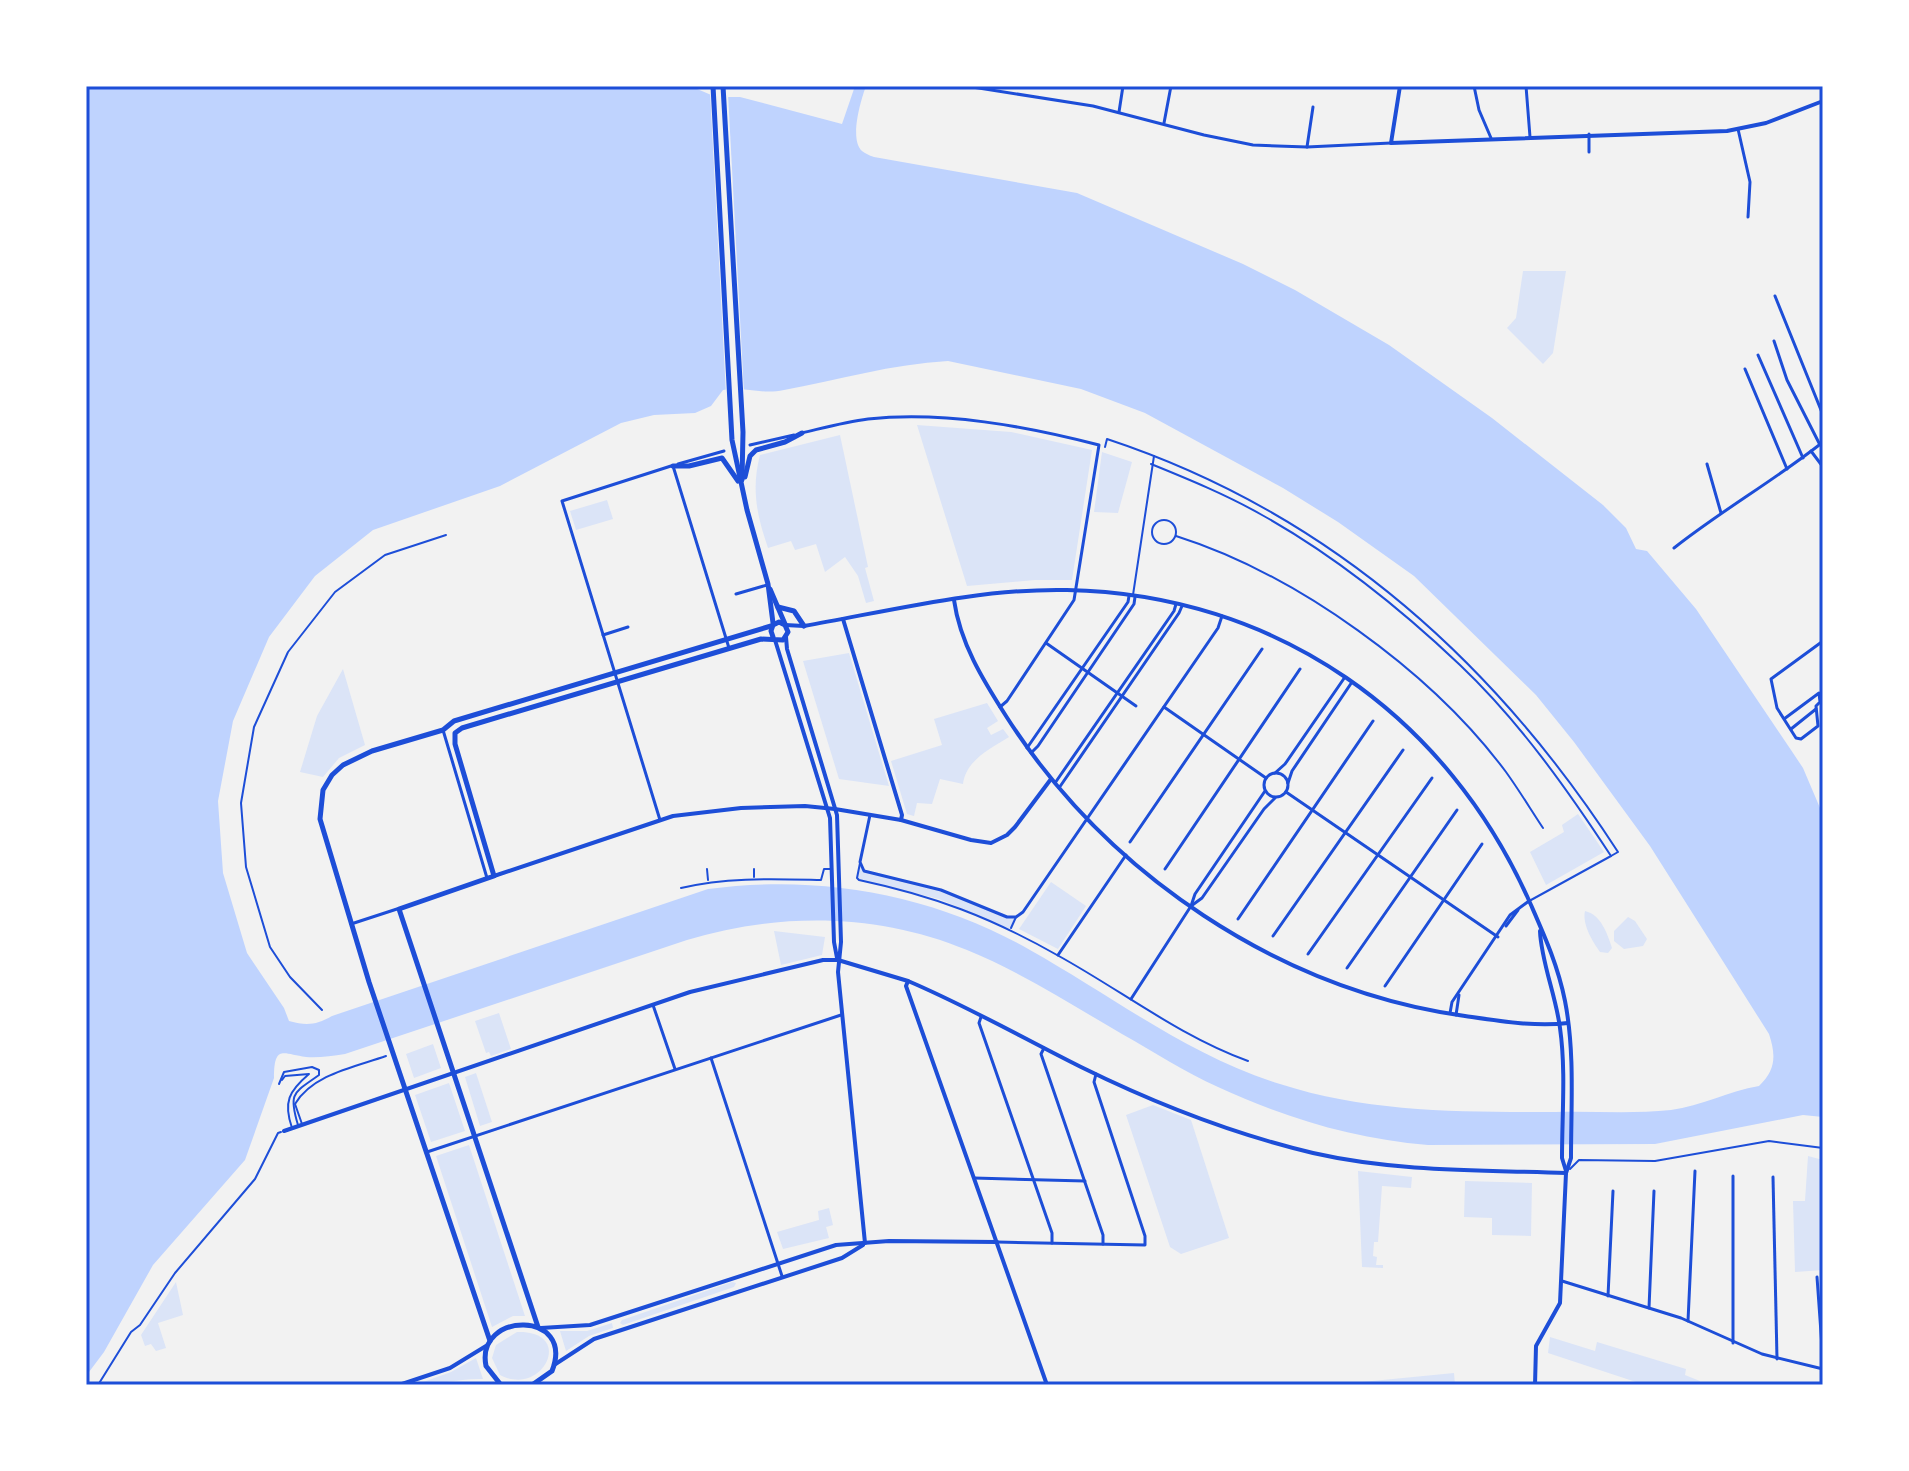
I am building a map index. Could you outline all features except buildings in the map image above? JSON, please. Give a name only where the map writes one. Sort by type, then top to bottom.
[{"type":"main road","points":[[713,86],[732,433],[742,489],[768,584],[785,624],[787,649],[835,809],[841,942],[838,960]]},
{"type":"main road","points":[[723,86],[743,432],[742,489]]},
{"type":"main road","points":[[1400,86],[1391,143],[1738,129],[1779,119],[1823,101]]},
{"type":"main road","points":[[742,489],[750,456],[754,452],[802,433]]},
{"type":"main road","points":[[673,466],[689,466],[722,458],[728,462],[742,489]]},
{"type":"main road","points":[[768,584],[774,638],[827,808],[834,942],[865,1243]]},
{"type":"main road","points":[[500,1385],[486,1366],[489,1343],[321,827],[320,800],[328,781],[343,765],[360,755],[443,730],[454,721],[727,641],[779,622],[804,626],[954,600],[1017,592],[1076,590],[1179,605],[1222,616],[1287,643],[1345,677],[1406,725],[1452,773],[1492,827],[1548,941],[1568,1023],[1571,1158],[1566,1173],[1562,1281],[1558,1310],[1536,1346],[1535,1385]]},
{"type":"main road","points":[[954,600],[963,638],[1000,707],[1055,784],[1126,855],[1191,906],[1249,943],[1316,976],[1400,1003],[1453,1015],[1568,1023]]},
{"type":"main road","points":[[778,607],[794,611],[804,626]]},
{"type":"main road","points":[[843,619],[901,820]]},
{"type":"main road","points":[[491,877],[455,744],[455,733],[462,728],[729,648],[774,638],[781,640],[804,626]]},
{"type":"main road","points":[[549,1385],[554,1344],[540,1328],[399,909],[660,820],[726,809],[835,809],[901,820],[991,843],[1007,835],[1055,784]]},
{"type":"main road","points":[[1540,929],[1560,1024],[1562,1158],[1566,1173]]},
{"type":"main road","points":[[283,1131],[690,992],[823,960],[838,960],[908,981],[1096,1074],[1201,1119],[1311,1153],[1390,1166],[1566,1173]]},
{"type":"main road","points":[[908,981],[906,986],[1047,1385]]},
{"type":"main road","points":[[399,1385],[450,1368],[511,1326],[590,1325],[836,1245],[997,1242]]},
{"type":"main road","points":[[532,1385],[594,1339],[842,1258],[865,1243]]},
{"type":"main road","points":[[459,1385],[500,1385]]},
{"type":"street","points":[[966,86],[1119,112],[1243,143],[1307,147],[1391,143]]},
{"type":"street","points":[[1119,112],[1123,86]]},
{"type":"street","points":[[1164,123],[1171,86]]},
{"type":"street","points":[[1474,86],[1479,110],[1491,138]]},
{"type":"street","points":[[1526,86],[1530,137]]},
{"type":"street","points":[[1307,147],[1313,107]]},
{"type":"street","points":[[1738,129],[1750,182],[1748,217]]},
{"type":"street","points":[[1589,134],[1589,152]]},
{"type":"street","points":[[1775,296],[1823,415]]},
{"type":"street","points":[[1674,548],[1821,443],[1787,380],[1774,341]]},
{"type":"street","points":[[1758,355],[1803,458]]},
{"type":"street","points":[[1745,369],[1787,470]]},
{"type":"street","points":[[750,445],[873,419],[938,419],[1011,425],[1099,445],[1074,600],[1000,707]]},
{"type":"street","points":[[1105,447],[1107,439],[1154,456],[1265,507],[1387,591],[1427,624],[1489,684],[1561,769],[1618,852],[1520,905],[1510,915],[1452,1002],[1453,1015]]},
{"type":"street","points":[[660,820],[562,501],[724,451]]},
{"type":"street","points":[[1811,451],[1823,467]]},
{"type":"street","points":[[1029,750],[1134,604],[1132,596],[1154,456]]},
{"type":"street","points":[[1151,464],[1261,514],[1373,591],[1416,626],[1461,666],[1510,720],[1555,774],[1611,856]]},
{"type":"street","points":[[1707,464],[1721,513]]},
{"type":"street","points":[[673,466],[729,648]]},
{"type":"street","points":[[1168,521],[1175,528],[1176,536],[1171,543],[1161,544],[1153,538],[1152,529],[1157,522],[1168,521]]},
{"type":"street","points":[[1142,527],[1152,529]]},
{"type":"street","points":[[322,1010],[290,977],[270,947],[246,867],[241,803],[254,727],[288,652],[335,592],[385,555],[446,535]]},
{"type":"street","points":[[1176,536],[1255,568],[1303,596],[1397,660],[1473,733],[1506,772],[1543,828]]},
{"type":"street","points":[[736,594],[768,584]]},
{"type":"street","points":[[326,603],[329,606]]},
{"type":"street","points":[[1055,784],[1179,605]]},
{"type":"street","points":[[1055,784],[1123,697],[1179,613],[1179,605]]},
{"type":"street","points":[[1010,929],[1218,628],[1222,616]]},
{"type":"street","points":[[603,635],[628,627]]},
{"type":"street","points":[[1784,719],[1819,693],[1820,702],[1816,706],[1818,726],[1798,740],[1790,729],[1777,708],[1771,679],[1823,641]]},
{"type":"street","points":[[1046,643],[1136,706]]},
{"type":"street","points":[[1130,842],[1262,649]]},
{"type":"street","points":[[1165,869],[1300,669]]},
{"type":"street","points":[[1266,778],[1285,764],[1345,677]]},
{"type":"street","points":[[1191,906],[1202,898],[1275,798],[1286,792],[1292,771],[1352,682]]},
{"type":"street","points":[[1164,707],[1266,778]]},
{"type":"street","points":[[1790,729],[1816,709]]},
{"type":"street","points":[[1238,919],[1373,721]]},
{"type":"street","points":[[443,730],[455,733]]},
{"type":"street","points":[[443,730],[491,877]]},
{"type":"street","points":[[1306,734],[1313,739]]},
{"type":"street","points":[[1273,936],[1403,750]]},
{"type":"street","points":[[1275,773],[1284,776],[1288,783]]},
{"type":"street","points":[[1131,999],[1191,906],[1195,894],[1265,791],[1266,778]]},
{"type":"street","points":[[1308,954],[1432,778]]},
{"type":"street","points":[[1265,791],[1275,798]]},
{"type":"street","points":[[1286,792],[1498,937]]},
{"type":"street","points":[[1347,968],[1457,810]]},
{"type":"street","points":[[870,815],[859,880],[939,899],[1010,929],[1193,1036],[1248,1061]]},
{"type":"street","points":[[1385,986],[1482,844]]},
{"type":"street","points":[[1228,846],[1235,851]]},
{"type":"street","points":[[1058,955],[1126,855]]},
{"type":"street","points":[[860,862],[864,871],[941,890],[1007,917],[1016,917]]},
{"type":"street","points":[[707,869],[708,881]]},
{"type":"street","points":[[754,869],[754,879]]},
{"type":"street","points":[[681,888],[708,881],[821,880],[824,869],[832,871]]},
{"type":"street","points":[[351,924],[399,909]]},
{"type":"street","points":[[653,1005],[675,1070]]},
{"type":"street","points":[[427,1152],[843,1015]]},
{"type":"street","points":[[981,1017],[979,1023],[1052,1233],[1052,1243]]},
{"type":"street","points":[[1044,1048],[1041,1054],[1103,1235],[1103,1244]]},
{"type":"street","points":[[300,1125],[295,1104],[303,1090],[330,1075],[386,1056]]},
{"type":"street","points":[[711,1058],[782,1276]]},
{"type":"street","points":[[292,1128],[287,1113],[291,1095],[296,1084],[309,1074],[285,1076],[279,1084],[284,1072],[312,1067],[319,1070],[319,1075],[300,1087],[294,1096],[292,1106],[300,1125]]},
{"type":"street","points":[[997,1242],[1145,1245],[1145,1236],[1094,1082],[1096,1074]]},
{"type":"street","points":[[98,1385],[131,1332],[140,1325],[175,1273],[255,1179],[278,1133],[283,1131]]},
{"type":"street","points":[[1566,1173],[1579,1160],[1655,1161],[1769,1141],[1823,1148]]},
{"type":"street","points":[[1688,1321],[1695,1171]]},
{"type":"street","points":[[1733,1176],[1733,1343]]},
{"type":"street","points":[[1773,1177],[1777,1359]]},
{"type":"street","points":[[974,1178],[1085,1181]]},
{"type":"street","points":[[1608,1296],[1613,1191]]},
{"type":"street","points":[[1649,1308],[1654,1191]]},
{"type":"street","points":[[1817,1277],[1823,1361]]},
{"type":"street","points":[[1562,1281],[1688,1321],[1733,1343],[1777,1359],[1823,1369]]},
{"type":"street","points":[[1561,1289],[1575,1286]]},
{"type":"shaded area","points":[[1523,271],[1566,271],[1553,353],[1543,364],[1507,328],[1516,318]]},
{"type":"shaded area","points":[[917,425],[1011,432],[1092,450],[1072,580],[967,586]]},
{"type":"shaded area","points":[[840,435],[874,601],[866,603],[858,576],[845,557],[825,572],[816,544],[795,550],[791,541],[768,548],[756,502],[760,455]]},
{"type":"shaded area","points":[[1102,452],[1132,462],[1118,513],[1094,512]]},
{"type":"shaded area","points":[[607,500],[613,519],[576,530],[570,511]]},
{"type":"shaded area","points":[[849,653],[889,786],[839,779],[803,661]]},
{"type":"shaded area","points":[[343,669],[365,745],[339,758],[323,777],[300,772],[317,716]]},
{"type":"shaded area","points":[[987,703],[998,721],[987,728],[991,735],[1003,729],[1009,737],[974,762],[963,784],[940,779],[932,804],[917,803],[914,816],[907,814],[891,761],[942,745],[934,719]]},
{"type":"shaded area","points":[[1578,814],[1604,852],[1546,885],[1530,852],[1564,832],[1562,825]]},
{"type":"shaded area","points":[[860,862],[862,869],[941,890],[1016,919],[1010,929],[939,899],[859,880]]},
{"type":"shaded area","points":[[1051,882],[1086,906],[1058,949],[1019,929]]},
{"type":"shaded area","points":[[1585,911],[1603,925],[1612,948],[1608,953],[1600,952],[1591,938]]},
{"type":"shaded area","points":[[1628,917],[1635,921],[1647,939],[1643,946],[1624,949],[1614,941],[1614,931]]},
{"type":"shaded area","points":[[774,931],[825,937],[822,955],[781,965]]},
{"type":"shaded area","points":[[499,1013],[511,1049],[491,1056],[489,1052],[486,1053],[475,1021]]},
{"type":"shaded area","points":[[433,1044],[441,1068],[414,1078],[406,1054]]},
{"type":"shaded area","points":[[476,1073],[492,1122],[480,1126],[465,1077]]},
{"type":"shaded area","points":[[449,1083],[465,1131],[431,1142],[415,1095]]},
{"type":"shaded area","points":[[1153,1105],[1191,1120],[1229,1238],[1181,1254],[1170,1247],[1126,1115]]},
{"type":"shaded area","points":[[469,1145],[525,1316],[513,1316],[492,1327],[436,1156]]},
{"type":"shaded area","points":[[1808,1156],[1823,1160],[1823,1270],[1795,1272],[1793,1201],[1805,1201]]},
{"type":"shaded area","points":[[1358,1171],[1412,1177],[1411,1188],[1382,1186],[1378,1242],[1374,1242],[1373,1256],[1377,1257],[1376,1265],[1383,1265],[1383,1268],[1362,1267]]},
{"type":"shaded area","points":[[1465,1181],[1532,1183],[1531,1236],[1492,1235],[1492,1218],[1464,1217]]},
{"type":"shaded area","points":[[829,1208],[833,1225],[826,1227],[829,1238],[783,1249],[777,1232],[819,1220],[818,1211]]},
{"type":"shaded area","points":[[176,1282],[183,1315],[158,1323],[166,1348],[156,1351],[151,1344],[145,1346],[141,1335]]},
{"type":"shaded area","points":[[736,1283],[734,1287],[623,1325],[620,1323],[622,1320]]},
{"type":"shaded area","points":[[612,1323],[613,1328],[589,1336],[566,1351],[560,1331],[587,1331]]},
{"type":"shaded area","points":[[517,1332],[535,1334],[545,1341],[549,1351],[540,1371],[529,1378],[515,1380],[500,1375],[492,1358],[496,1345]]},
{"type":"shaded area","points":[[1550,1337],[1595,1351],[1597,1342],[1686,1369],[1685,1375],[1700,1381],[1700,1385],[1645,1385],[1548,1353]]},
{"type":"shaded area","points":[[476,1358],[483,1379],[415,1385],[451,1372]]},
{"type":"shaded area","points":[[1454,1373],[1455,1385],[1362,1385],[1362,1382]]},
{"type":"water","points":[[86,86],[690,86],[716,97],[740,97],[842,124],[855,86],[866,86],[856,138],[866,154],[1077,193],[1243,264],[1295,290],[1389,345],[1492,418],[1603,505],[1626,528],[1636,549],[1647,551],[1696,609],[1803,768],[1823,815],[1823,1117],[1803,1115],[1655,1144],[1428,1145],[1373,1138],[1294,1117],[1218,1087],[1027,979],[967,950],[933,938],[864,923],[793,921],[757,925],[687,940],[345,1054],[306,1057],[286,1053],[278,1056],[274,1078],[245,1160],[153,1265],[104,1352],[86,1376]],"holes":[[[948,361],[1081,389],[1145,413],[1283,488],[1338,522],[1414,576],[1536,695],[1650,846],[1769,1034],[1773,1062],[1769,1074],[1759,1086],[1682,1108],[1628,1112],[1417,1109],[1314,1094],[1214,1058],[1030,950],[954,915],[874,893],[791,884],[708,889],[316,1023],[289,1021],[284,1008],[247,953],[223,873],[218,801],[233,721],[269,637],[315,576],[373,530],[500,486],[621,423],[654,415],[695,413],[711,406],[723,390],[776,391],[886,369]]]},
{"type":"pier","points":[[710,91],[728,94],[744,393],[726,394]]}]
